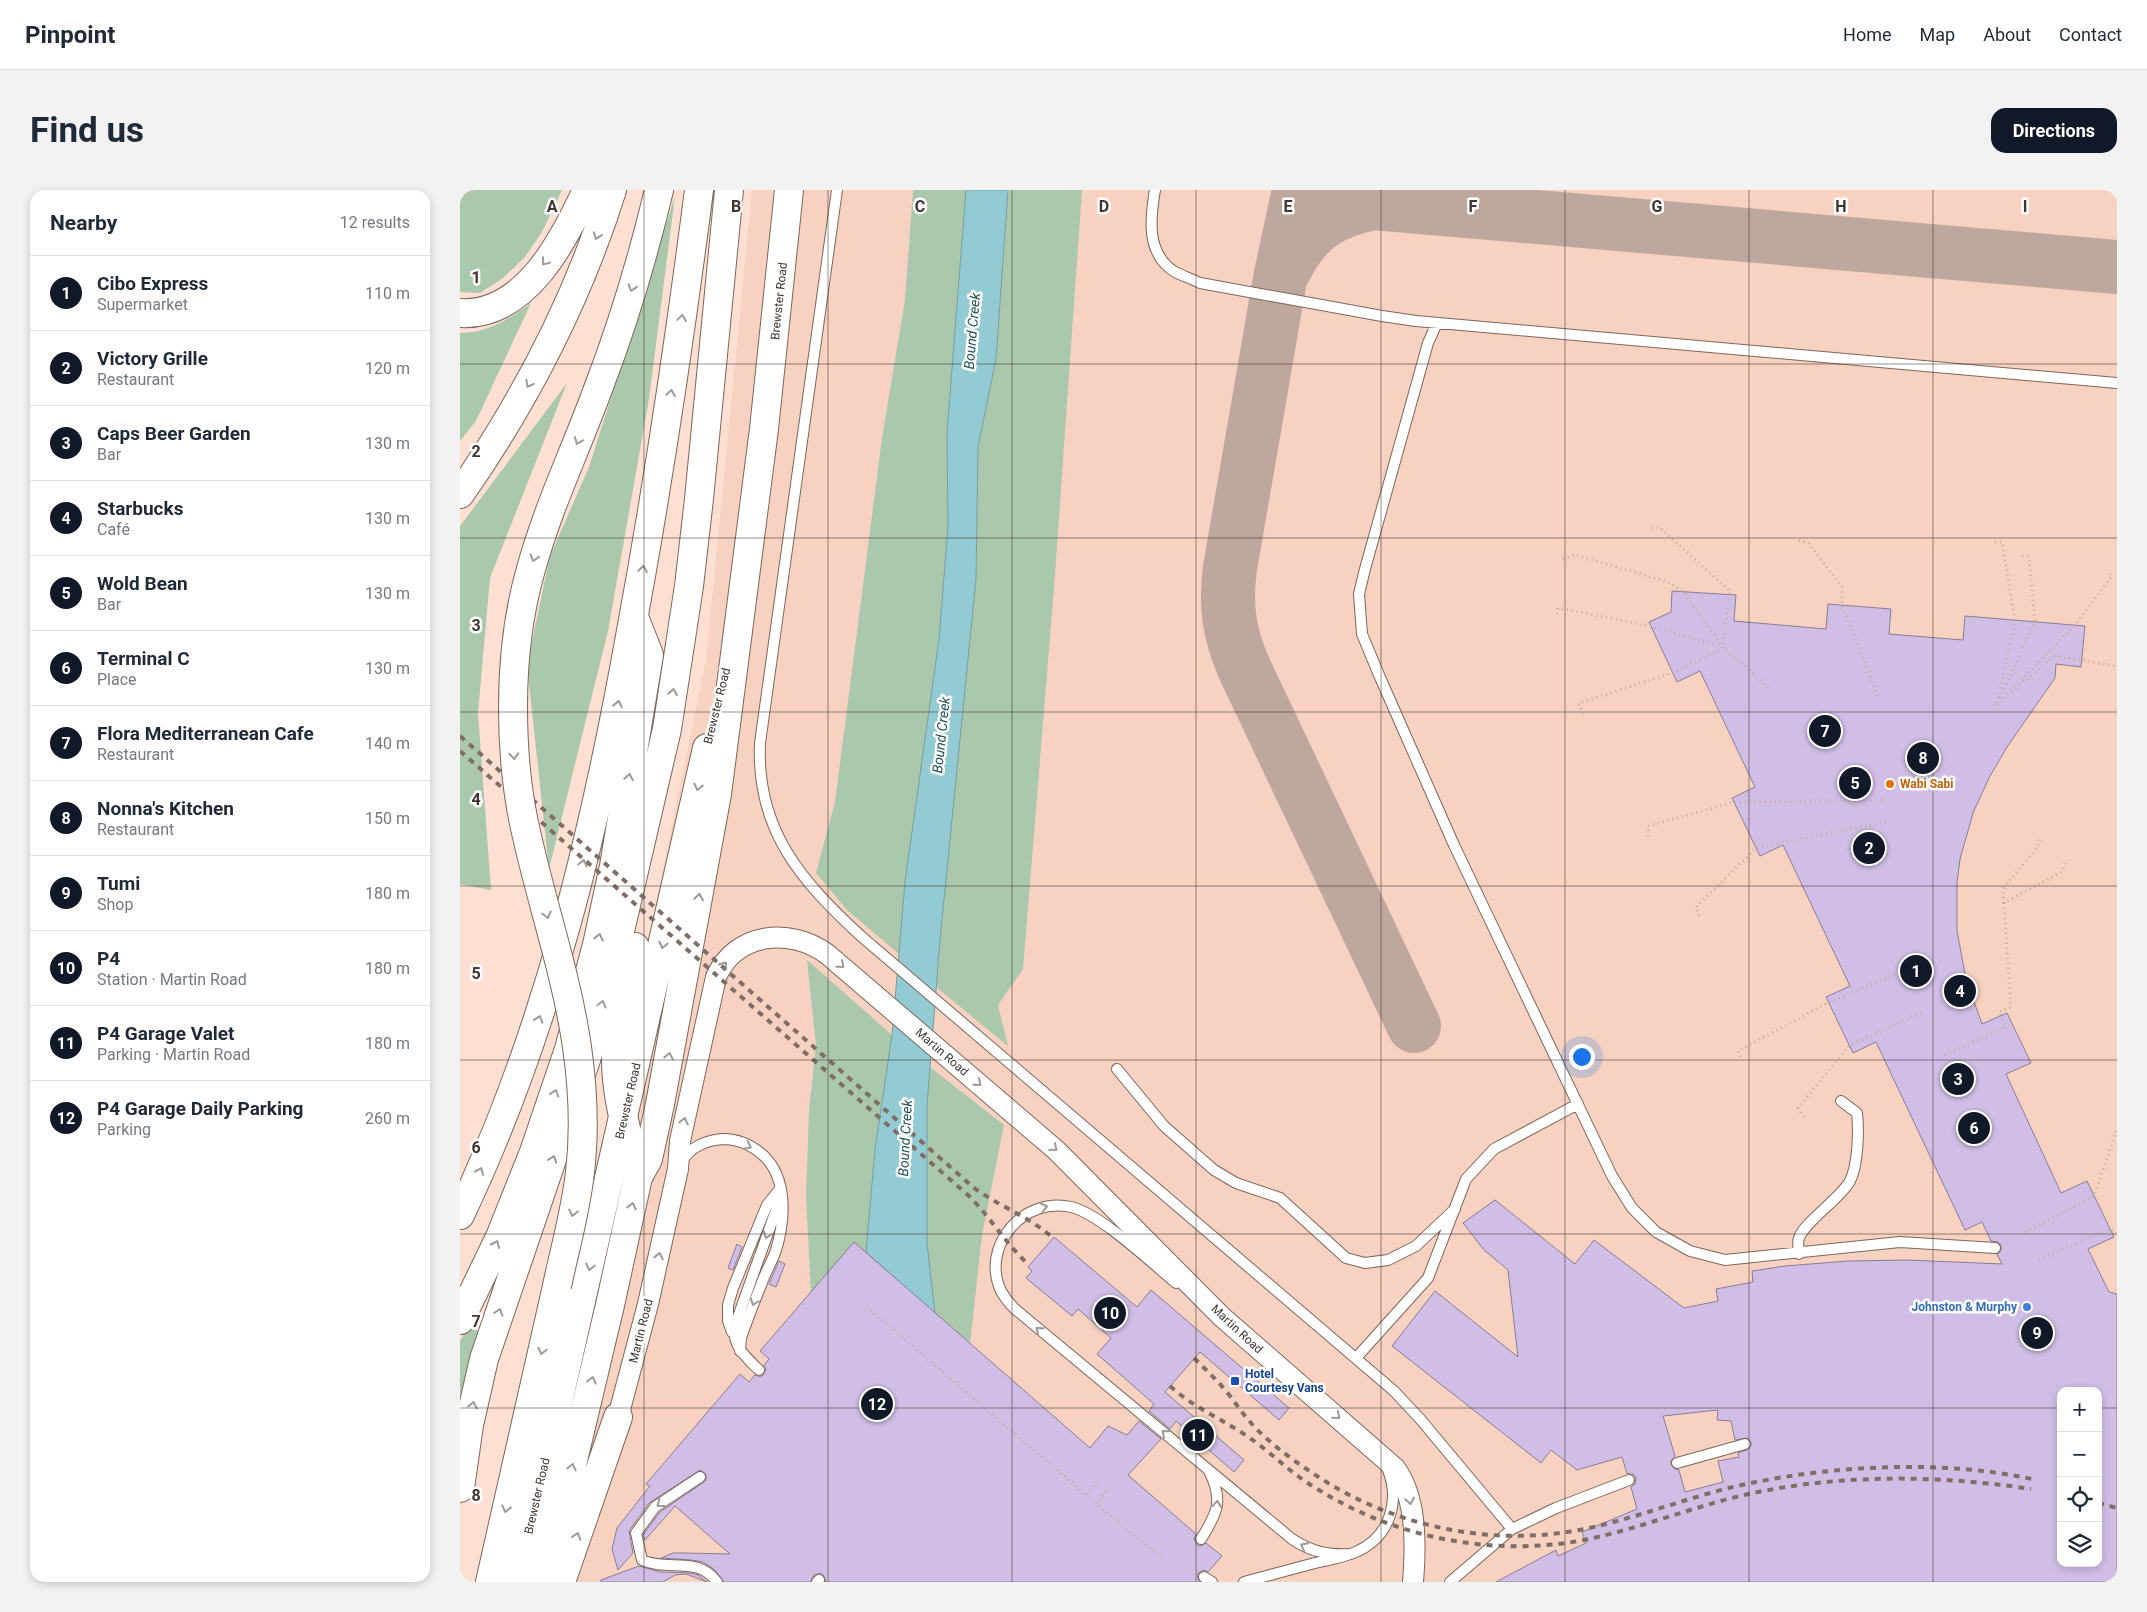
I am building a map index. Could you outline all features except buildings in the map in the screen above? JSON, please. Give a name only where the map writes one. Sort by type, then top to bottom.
[{"type":"main road","points":[[460,312],[482,312],[493,309],[514,297],[555,249],[587,190]]},
{"type":"main road","points":[[460,494],[533,377],[582,274],[612,190]]},
{"type":"main road","points":[[490,1582],[580,1173],[583,1141],[582,1087],[567,991],[524,821],[515,763],[512,720],[514,672],[521,614],[531,570],[550,512],[614,346],[641,260],[659,190]]},
{"type":"main road","points":[[460,1215],[517,1080],[558,956],[582,870],[634,617],[676,366],[699,190]]},
{"type":"main road","points":[[638,1177],[616,1074],[617,1044],[650,867],[667,729],[689,586],[729,190]]},
{"type":"main road","name":"Brewster Road","points":[[544,1582],[610,1305],[638,1177],[648,1159],[676,1024],[717,794],[764,429],[789,190]]},
{"type":"main road","points":[[460,1320],[500,1238],[532,1159],[569,1050],[597,945],[614,866],[649,655],[634,617]]},
{"type":"main road","name":"Brewster Road","points":[[517,1582],[697,790],[738,620]]},
{"type":"main road","points":[[460,1488],[469,1425],[487,1350],[593,1039],[614,961],[667,729]]},
{"type":"main road","points":[[561,1395],[564,1408],[569,1417],[581,1427],[601,1429],[618,1417]]},
{"type":"main road","points":[[561,1582],[618,1417]]},
{"type":"street","name":"Martin Road","points":[[618,1417],[648,1304],[678,1169],[680,1141],[713,986],[720,969],[731,955],[754,940],[773,937],[800,940],[819,947],[828,954],[1079,1170],[1245,1338],[1395,1468],[1405,1483],[1408,1492],[1413,1526],[1413,1582]]},
{"type":"lane","points":[[837,190],[761,724],[759,759],[763,792],[778,839],[793,864],[814,890],[862,937],[1356,1358],[1408,1406],[1512,1529]]},
{"type":"lane","points":[[1155,190],[1151,226],[1157,253],[1167,266],[1200,283],[1382,316],[1437,323],[2117,383]]},
{"type":"lane","points":[[1437,323],[1428,343],[1364,569],[1360,594],[1362,634],[1454,845],[1612,1176],[1632,1208],[1656,1232],[1690,1251],[1725,1260],[1799,1254],[1900,1242],[1995,1248]]},
{"type":"lane","points":[[1117,1069],[1164,1126],[1214,1170],[1236,1183],[1280,1198],[1346,1258],[1365,1262],[1388,1260],[1416,1246],[1455,1209]]},
{"type":"lane","points":[[1799,1254],[1798,1238],[1807,1225],[1823,1211],[1850,1180],[1859,1139],[1857,1113],[1841,1101]]},
{"type":"lane","points":[[1356,1358],[1428,1278],[1466,1179],[1494,1149],[1578,1104]]},
{"type":"lane","points":[[678,1169],[684,1157],[699,1145],[716,1140],[734,1140],[752,1147],[768,1160],[778,1178],[782,1204],[782,1227],[775,1252],[741,1338],[740,1351]]},
{"type":"lane","points":[[759,1370],[740,1351],[728,1321],[728,1305],[733,1288],[767,1205],[780,1189]]},
{"type":"lane","points":[[1245,1338],[1099,1221],[1080,1210],[1050,1205],[1031,1211],[1010,1228],[997,1254],[998,1282],[1001,1291],[1013,1307],[1300,1545],[1326,1554],[1351,1554]]},
{"type":"lane","points":[[1677,1463],[1745,1444]]},
{"type":"lane","points":[[1244,1582],[1351,1554],[1371,1543],[1383,1530],[1392,1512],[1393,1504],[1392,1485],[1386,1466],[1374,1448]]},
{"type":"lane","points":[[1201,1539],[1216,1516],[1218,1507],[1216,1488],[1208,1468]]},
{"type":"lane","points":[[700,1477],[655,1507],[636,1533],[642,1560],[654,1565],[694,1565],[717,1582]]},
{"type":"lane","points":[[1450,1582],[1512,1529],[1541,1514],[1629,1480]]},
{"type":"path","points":[[1652,528],[1659,528],[1730,591],[1723,647]]},
{"type":"path","points":[[1799,541],[1808,542],[1842,587],[1842,605],[1878,697]]},
{"type":"path","points":[[1995,542],[2002,542],[2016,620],[1997,706]]},
{"type":"path","points":[[1563,559],[1575,555],[1668,582],[1683,592],[1723,647],[1768,688]]},
{"type":"path","points":[[1997,706],[2035,622],[2029,557],[2019,555]]},
{"type":"path","points":[[1997,706],[2076,625],[2112,576],[2107,572]]},
{"type":"path","points":[[1558,614],[1558,608],[1650,626],[1723,647]]},
{"type":"path","points":[[1583,714],[1579,704],[1673,673],[1723,647]]},
{"type":"path","points":[[1997,706],[2055,656],[2117,666]]},
{"type":"path","points":[[1648,836],[1648,826],[1734,802],[1885,800]]},
{"type":"path","points":[[1699,916],[1696,907],[1756,848],[1886,822]]},
{"type":"path","points":[[1945,1056],[2006,1027],[1999,1012],[2011,1007],[2003,890],[2037,848],[2040,840]]},
{"type":"path","points":[[2004,903],[2063,871],[2065,864]]},
{"type":"path","points":[[1740,1058],[1738,1051],[1829,1002],[1906,970]]},
{"type":"path","points":[[1804,1117],[1798,1108],[1850,1046],[1925,1011]]},
{"type":"path","points":[[2026,1232],[2094,1196],[2117,1129]]},
{"type":"path","points":[[2039,1260],[2110,1229],[2117,1233]]},
{"type":"path","points":[[867,1307],[1086,1495],[1099,1479]]},
{"type":"path","points":[[1106,1491],[1096,1504],[1163,1559]]},
{"type":"shaded area","points":[[752,190],[2117,190],[2117,1582],[505,1582],[625,1054],[706,660]]},
{"type":"green space","points":[[460,190],[562,190],[542,232],[525,257],[503,278],[480,293],[460,292]]},
{"type":"green space","points":[[913,190],[966,190],[947,433],[948,527],[939,639],[905,882],[899,954],[847,910],[816,873],[835,802],[882,438],[905,300]]},
{"type":"green space","points":[[1008,190],[1082,190],[1054,588],[1023,969],[998,1005],[1008,1046],[936,987],[976,579],[978,447],[996,359]]},
{"type":"green space","points":[[675,196],[649,399],[608,631],[549,869],[527,665],[550,556],[589,467]]},
{"type":"green space","points":[[531,303],[476,421],[460,441],[460,333],[489,328],[506,320]]},
{"type":"green space","points":[[567,383],[490,578],[478,713],[491,890],[460,884],[460,526]]},
{"type":"green space","points":[[807,960],[892,1035],[875,1149],[866,1252],[854,1242],[811,1293],[806,1196],[809,1111],[816,1045]]},
{"type":"green space","points":[[930,1067],[1004,1125],[982,1235],[970,1344],[935,1314],[927,1243],[927,1105]]},
{"type":"green space","points":[[468,1327],[479,1331],[460,1404],[460,1341]]},
{"type":"water","name":"Bound Creek","points":[[966,190],[1008,190],[996,359],[978,447],[976,579],[940,940],[927,1105],[927,1243],[935,1314],[866,1252],[875,1149],[892,1035],[905,882],[939,639],[948,527],[947,433]]},
{"type":"taxiway","points":[[1299,190],[1280,279],[1230,568],[1228,607],[1235,643],[1244,668],[1414,1026]]},
{"type":"taxiway","points":[[1285,269],[1301,243],[1320,224],[1345,211],[1374,203],[2117,267]]},
{"type":"railway","points":[[460,736],[973,1187],[1034,1224],[1053,1238]]},
{"type":"railway","points":[[460,751],[969,1196],[1029,1265]]},
{"type":"railway","points":[[1194,1358],[1265,1437],[1311,1472],[1342,1491],[1375,1507],[1409,1519],[1444,1528],[1480,1534],[1517,1536],[1553,1534],[1589,1528],[1751,1483],[1820,1472],[1892,1467],[1928,1467],[1998,1473],[2032,1479]]},
{"type":"railway","points":[[1170,1386],[1190,1401],[1244,1434],[1305,1481],[1337,1500],[1370,1516],[1405,1529],[1441,1538],[1478,1544],[1552,1545],[1589,1539],[1732,1498],[1822,1482],[1927,1479],[1996,1484],[2031,1489]]},
{"type":"railway","points":[[2102,1504],[2117,1508]]},
{"type":"place","name":"Flora Mediterranean Cafe","points":[[1825,731]]},
{"type":"place","name":"Nonna's Kitchen","points":[[1923,758]]},
{"type":"place","name":"Wold Bean","points":[[1855,783]]},
{"type":"place","name":"Wabi Sabi","points":[[1890,784]]},
{"type":"place","name":"Victory Grille","points":[[1869,848]]},
{"type":"place","name":"Cibo Express","points":[[1916,971]]},
{"type":"place","name":"Starbucks","points":[[1960,991]]},
{"type":"place","name":"Caps Beer Garden","points":[[1958,1079]]},
{"type":"place","name":"Terminal C","points":[[1974,1128]]},
{"type":"place","name":"Johnston & Murphy","points":[[2027,1307]]},
{"type":"place","name":"P4","points":[[1110,1313]]},
{"type":"place","name":"Tumi","points":[[2037,1333]]},
{"type":"place","name":"Hotel Courtesy Vans","points":[[1235,1381]]},
{"type":"place","name":"P4 Garage Daily Parking","points":[[877,1404]]},
{"type":"place","name":"P4 Garage Valet","points":[[1198,1435]]}]
